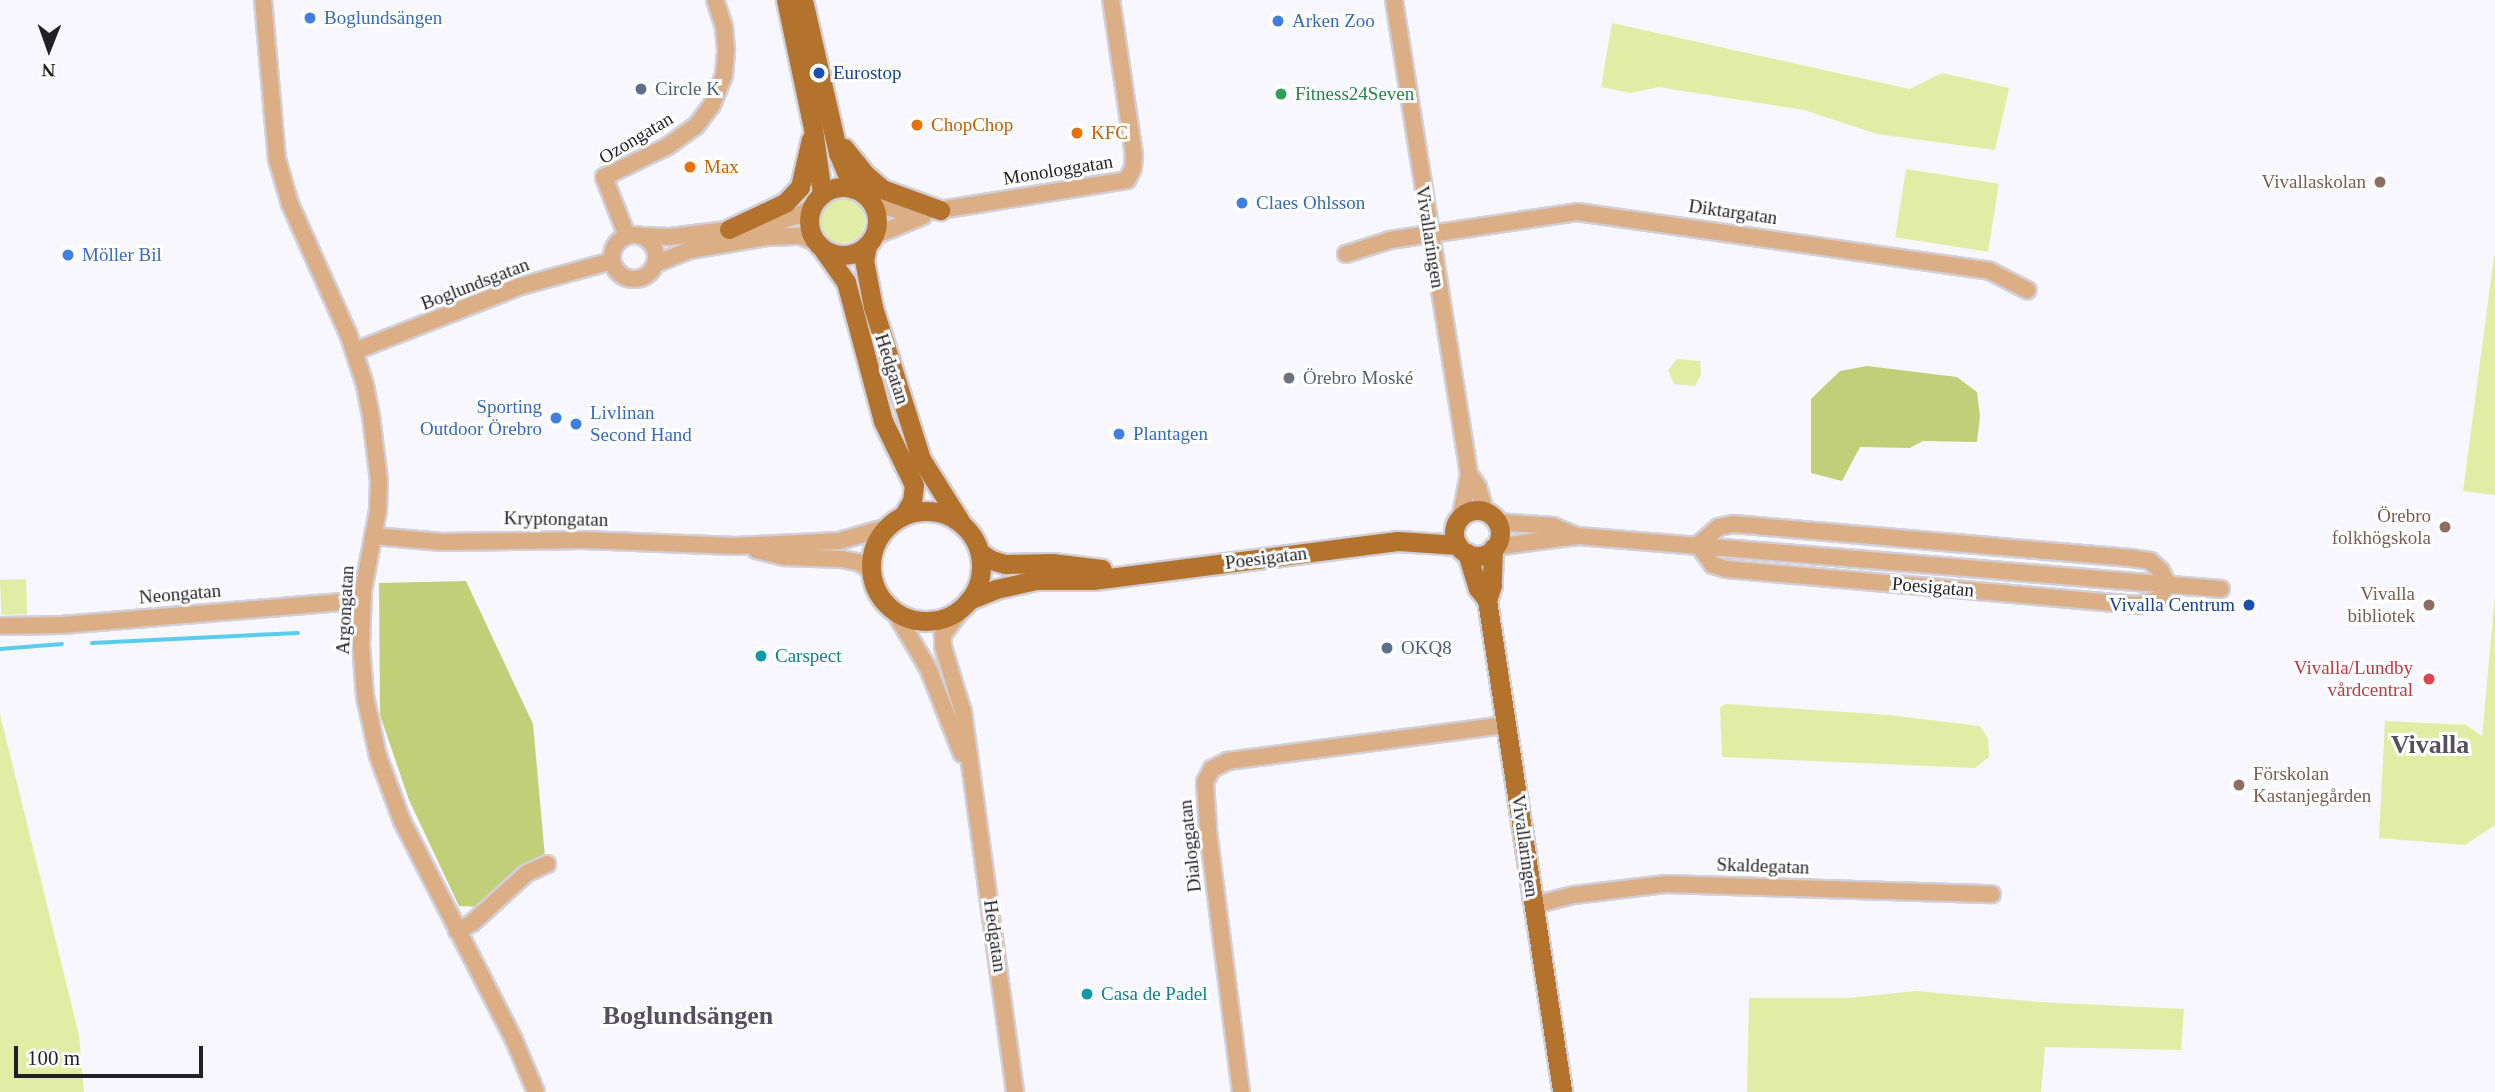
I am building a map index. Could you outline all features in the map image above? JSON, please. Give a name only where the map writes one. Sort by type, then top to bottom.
[{"type":"main road","points":[[786,0],[813,128],[818,200],[810,225],[819,245],[846,255],[870,241],[877,219],[872,202],[853,189],[843,187],[818,200]]},
{"type":"main road","points":[[803,0],[838,153],[853,189]]},
{"type":"main road","points":[[729,229],[743,220],[774,211],[800,187],[813,128]]},
{"type":"main road","points":[[833,128],[849,157],[883,189],[940,211]]},
{"type":"main road","name":"Hedgatan","points":[[870,241],[864,260],[873,307],[918,448],[938,489],[960,522]]},
{"type":"main road","name":"Hedgatan","points":[[819,245],[846,282],[883,421],[914,485],[912,501],[895,522]]},
{"type":"main road","points":[[1474,510],[1491,517],[1499,533],[1493,548],[1482,555],[1463,549],[1454,537],[1459,519],[1474,510]]},
{"type":"main road","points":[[925,511],[943,513],[960,522],[972,535],[981,553],[981,575],[966,604],[942,619],[927,622],[910,619],[894,611],[883,599],[871,570],[873,552],[895,522],[925,511]]},
{"type":"main road","name":"Poesigatan","points":[[966,604],[996,589],[1036,580],[1093,580],[1398,541],[1459,519]]},
{"type":"main road","name":"Poesigatan","points":[[1398,541],[1463,549]]},
{"type":"main road","name":"Vivallaringen","points":[[1493,548],[1492,585],[1487,600],[1563,1092]]},
{"type":"main road","name":"Vivallaringen","points":[[1463,549],[1478,588],[1487,600]]},
{"type":"main road","name":"Poesigatan","points":[[981,553],[991,561],[1005,564],[1052,564],[1135,573]]},
{"type":"street","name":"Argongatan","points":[[263,0],[276,159],[290,204],[327,282],[355,351],[365,385],[377,460],[378,510],[363,600],[361,645],[365,696],[378,756],[402,821],[514,1040],[536,1092]]},
{"type":"street","name":"Ozongatan","points":[[634,236],[604,177],[668,146],[696,126],[712,105],[724,75],[726,51],[724,27],[715,0]]},
{"type":"street","name":"Monologgatan","points":[[872,202],[900,211],[940,211],[1122,183],[1129,178],[1134,155],[1111,0]]},
{"type":"street","name":"Vivallaringen","points":[[1394,0],[1469,474],[1459,519]]},
{"type":"street","points":[[818,200],[787,220],[670,237],[634,236],[614,248],[612,261],[618,273],[632,279],[646,276],[655,264],[690,250],[768,237],[801,236],[819,245]]},
{"type":"street","name":"Monologgatan","points":[[870,241],[940,211]]},
{"type":"street","name":"Diktargatan","points":[[1346,254],[1390,240],[1577,212],[1990,271],[2027,290]]},
{"type":"street","points":[[634,236],[654,250],[655,264]]},
{"type":"street","name":"Boglundsgatan","points":[[355,351],[521,286],[612,261]]},
{"type":"street","name":"Vivallaringen","points":[[1469,474],[1491,517]]},
{"type":"street","name":"Poesigatan","points":[[1491,517],[1553,526],[1577,536]]},
{"type":"street","name":"Kryptongatan","points":[[374,536],[442,542],[584,540],[736,546],[839,541],[895,522]]},
{"type":"street","points":[[1698,545],[1719,527],[1733,524],[2131,558],[2150,561],[2161,571],[2168,584]]},
{"type":"street","name":"Poesigatan","points":[[1493,548],[1577,536],[2221,589]]},
{"type":"street","name":"Poesigatan","points":[[1698,545],[1713,565],[1726,569],[2125,603],[2149,604],[2159,599],[2168,584]]},
{"type":"street","name":"Kryptongatan","points":[[736,546],[785,557],[842,559],[858,562],[871,570]]},
{"type":"street","name":"Neongatan","points":[[0,625],[62,625],[363,600]]},
{"type":"street","name":"Hedgatan","points":[[966,604],[943,635],[943,647],[963,712],[1015,1092]]},
{"type":"street","name":"Hedgatan","points":[[894,611],[928,668],[972,779]]},
{"type":"street","name":"Dialoggatan","points":[[1241,1092],[1208,829],[1205,782],[1212,769],[1228,761],[1506,725]]},
{"type":"street","points":[[457,931],[472,923],[527,873],[548,864]]},
{"type":"street","name":"Skaldegatan","points":[[1534,905],[1574,895],[1665,884],[1993,894]]},
{"type":"green space","points":[[1612,23],[1910,89],[1942,73],[2009,88],[1995,150],[1877,134],[1804,110],[1658,87],[1631,93],[1601,87]]},
{"type":"green space","points":[[1906,169],[1999,184],[1988,252],[1895,237]]},
{"type":"green space","points":[[843,199],[858,206],[865,221],[858,236],[843,243],[828,236],[821,221],[828,206]]},
{"type":"green space","points":[[2495,256],[2495,495],[2463,491]]},
{"type":"green space","points":[[1677,359],[1700,361],[1701,374],[1695,386],[1674,384],[1668,370]]},
{"type":"green space","points":[[1867,366],[1957,377],[1977,392],[1980,416],[1977,442],[1923,441],[1910,448],[1860,447],[1842,481],[1811,473],[1811,399],[1840,371]]},
{"type":"green space","points":[[26,579],[27,614],[1,615],[0,580]]},
{"type":"green space","points":[[466,581],[533,724],[545,857],[480,907],[459,906],[409,800],[380,715],[379,583]]},
{"type":"green space","points":[[2495,595],[2495,825],[2465,845],[2379,838],[2385,721],[2466,725],[2482,736]]},
{"type":"green space","points":[[1726,704],[1889,715],[1980,726],[1988,738],[1989,757],[1975,768],[1722,757],[1720,707]]},
{"type":"green space","points":[[0,714],[79,1035],[84,1092],[0,1092]]},
{"type":"green space","points":[[1915,991],[2040,1002],[2184,1009],[2181,1050],[2045,1047],[2041,1092],[1747,1092],[1749,998],[1849,998]]},
{"type":"waterway","points":[[92,643],[298,633]]},
{"type":"waterway","points":[[0,649],[62,644]]},
{"type":"place","name":"Boglundsängen","points":[[310,18]]},
{"type":"place","name":"Arken Zoo","points":[[1278,21]]},
{"type":"place","name":"Eurostop","points":[[819,73]]},
{"type":"place","name":"Circle K","points":[[641,89]]},
{"type":"place","name":"Fitness24Seven","points":[[1281,94]]},
{"type":"place","name":"ChopChop","points":[[917,125]]},
{"type":"place","name":"KFC","points":[[1077,133]]},
{"type":"place","name":"Max","points":[[690,167]]},
{"type":"place","name":"Vivallaskolan","points":[[2380,182]]},
{"type":"place","name":"Claes Ohlsson","points":[[1242,203]]},
{"type":"place","name":"Möller Bil","points":[[68,255]]},
{"type":"place","name":"Örebro Moské","points":[[1289,378]]},
{"type":"place","name":"Sporting Outdoor Örebro","points":[[556,418]]},
{"type":"place","name":"Livlinan Second Hand","points":[[576,424]]},
{"type":"place","name":"Plantagen","points":[[1119,434]]},
{"type":"place","name":"Örebro folkhögskola","points":[[2445,527]]},
{"type":"place","name":"Vivalla Centrum","points":[[2249,605]]},
{"type":"place","name":"Vivalla bibliotek","points":[[2429,605]]},
{"type":"place","name":"OKQ8","points":[[1387,648]]},
{"type":"place","name":"Carspect","points":[[761,656]]},
{"type":"place","name":"Vivalla/Lundby vårdcentral","points":[[2429,679]]},
{"type":"place","name":"Förskolan Kastanjegården","points":[[2239,785]]},
{"type":"place","name":"Casa de Padel","points":[[1087,994]]},
{"type":"district","name":"Vivalla","points":[[2430,745]]},
{"type":"district","name":"Boglundsängen","points":[[688,1016]]}]
